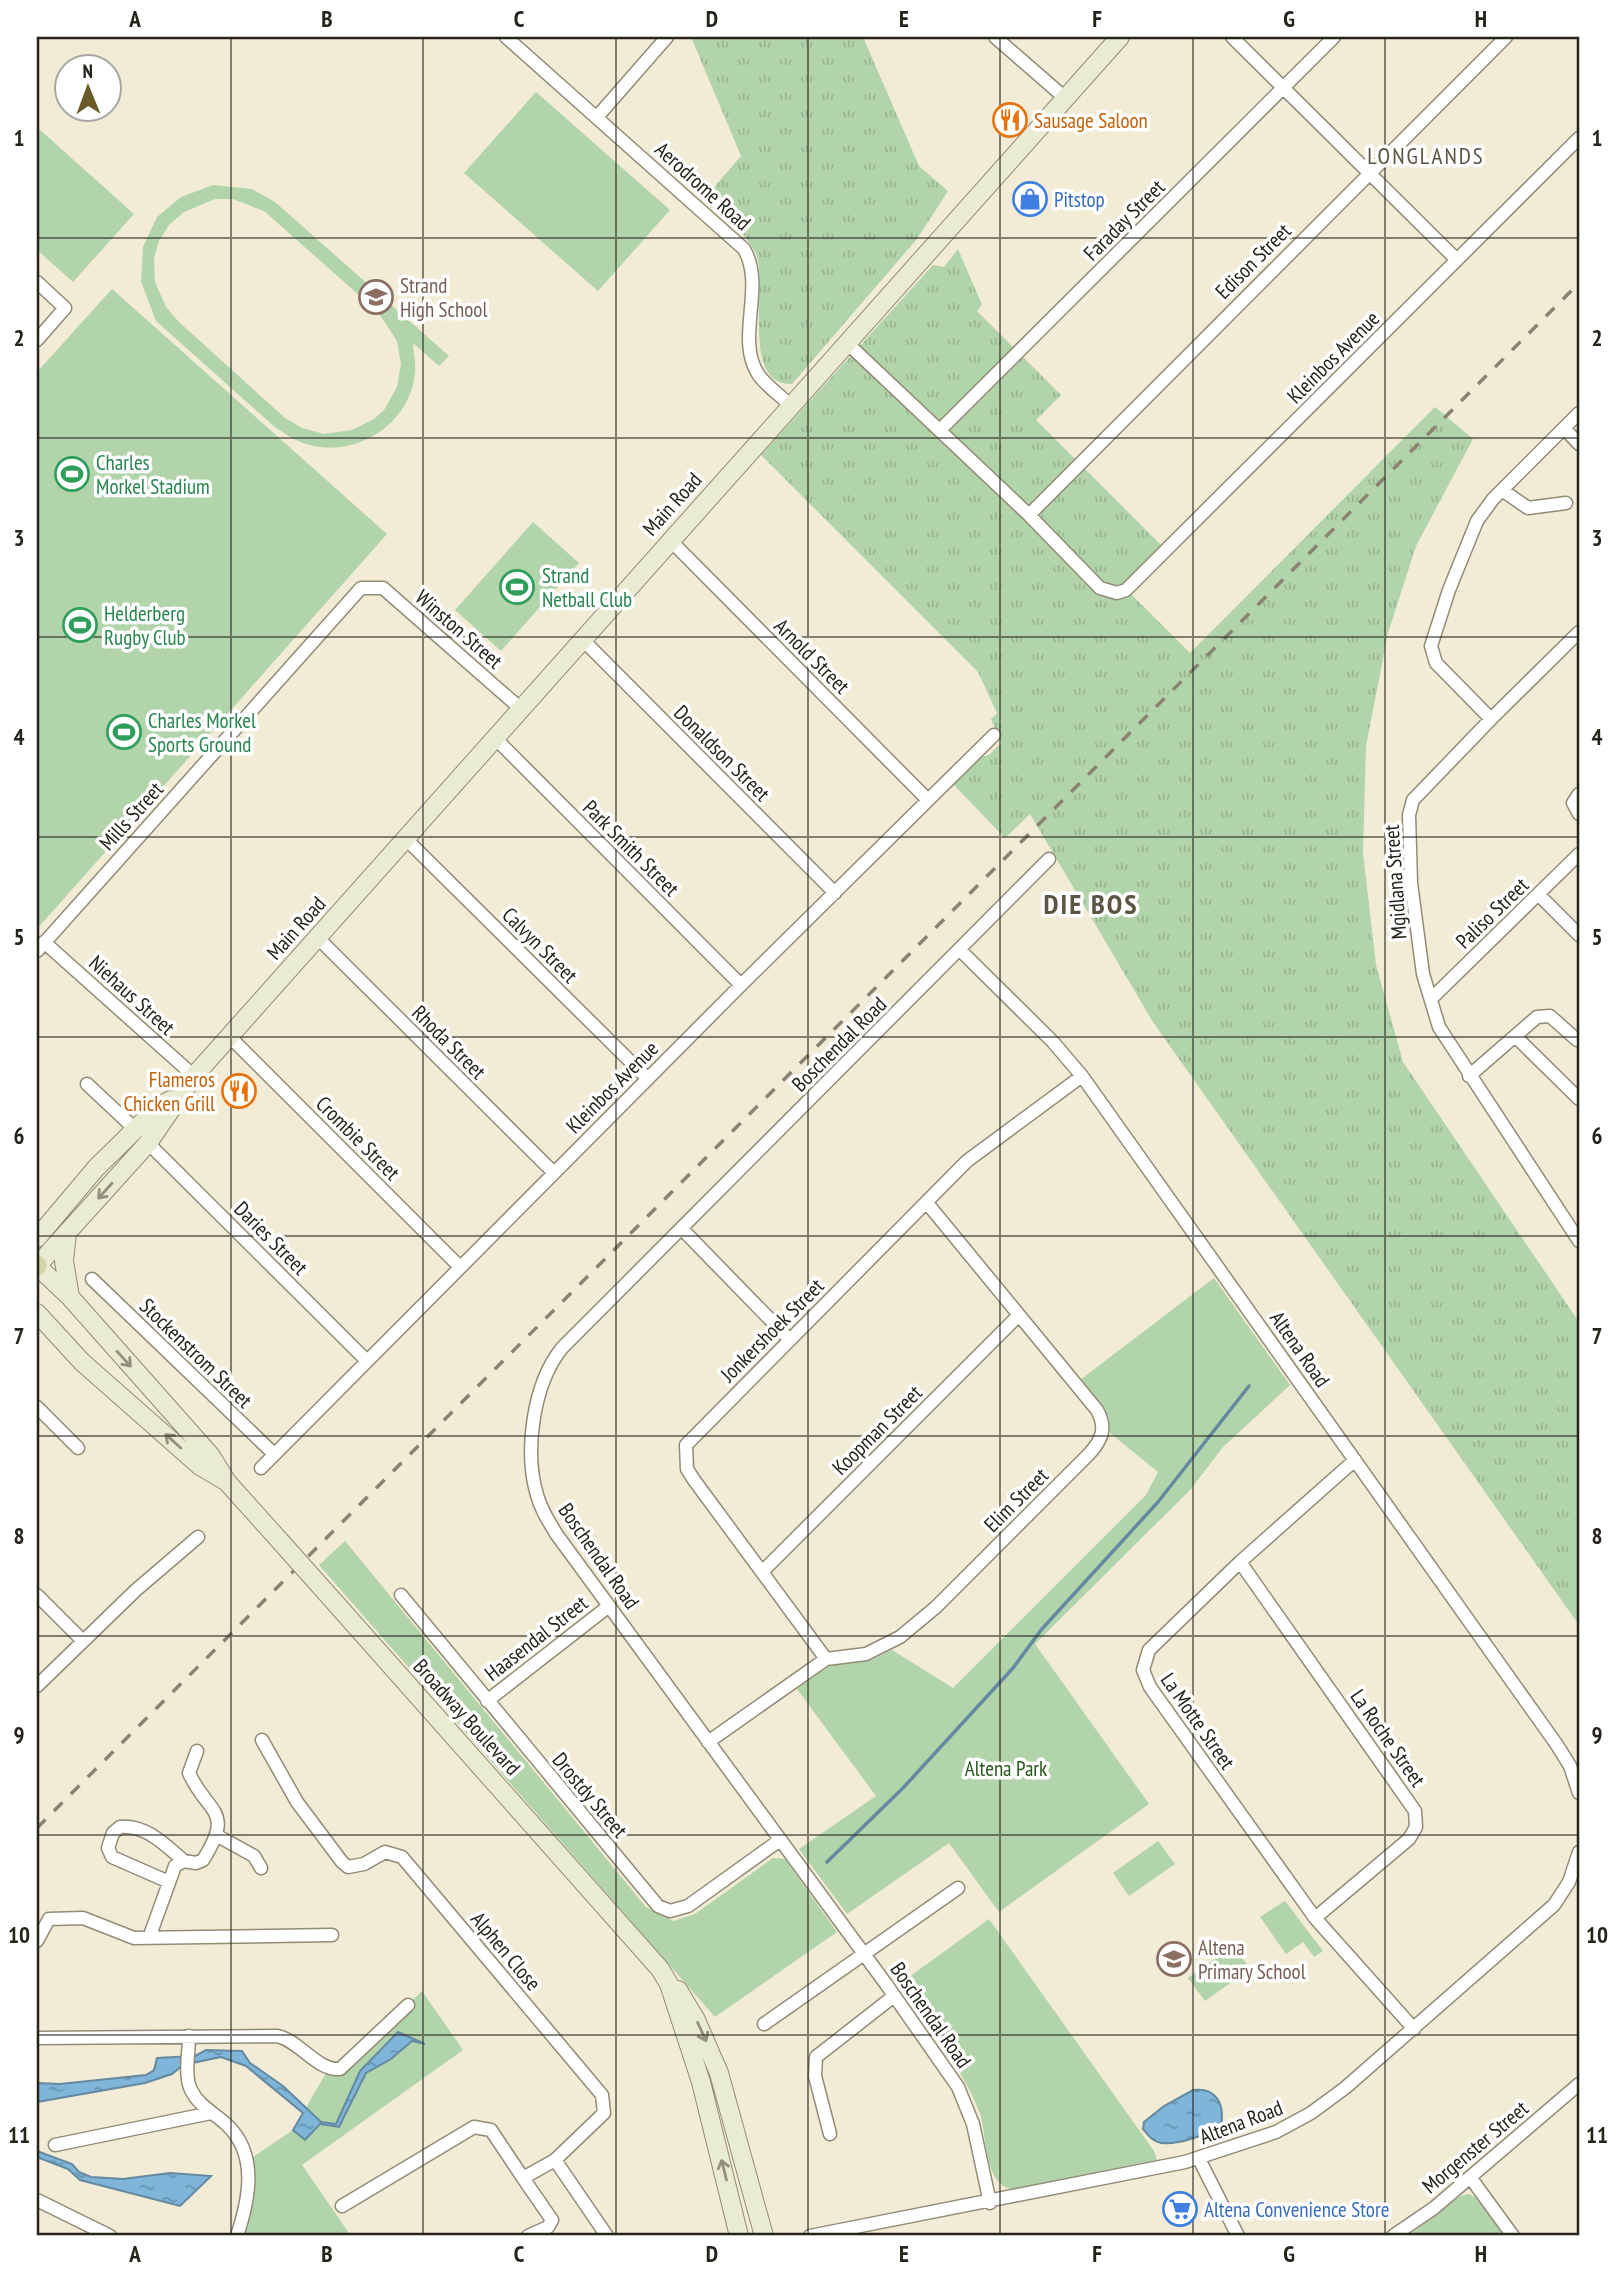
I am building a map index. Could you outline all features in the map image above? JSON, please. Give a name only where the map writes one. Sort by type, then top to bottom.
[{"type":"main road","name":"Main Road","points":[[37,1266],[148,1143],[177,1097],[194,1076],[1120,37]]},
{"type":"main road","name":"Main Road","points":[[37,1238],[135,1129],[159,1106],[177,1097]]},
{"type":"main road","points":[[67,1233],[64,1253],[70,1297]]},
{"type":"main road","name":"Broadway Boulevard","points":[[37,1266],[70,1297],[216,1462],[227,1482],[660,1969],[669,1984],[701,2082],[739,2236]]},
{"type":"main road","name":"Broadway Boulevard","points":[[37,1313],[82,1362],[200,1466],[227,1482]]},
{"type":"main road","name":"Broadway Boulevard","points":[[669,1984],[686,2001],[719,2073],[764,2236]]},
{"type":"street","name":"Aerodrome Road","points":[[506,37],[744,249],[752,277],[751,355],[758,373],[790,405]]},
{"type":"street","points":[[597,117],[667,37]]},
{"type":"street","points":[[995,37],[1064,97]]},
{"type":"street","points":[[1232,37],[1457,260]]},
{"type":"street","name":"Faraday Street","points":[[940,430],[1334,37]]},
{"type":"street","name":"Edison Street","points":[[1029,514],[1506,37]]},
{"type":"street","name":"Kleinbos Avenue","points":[[1029,514],[1100,588],[1110,591],[1126,590],[1579,138]]},
{"type":"street","points":[[37,282],[65,308],[37,340]]},
{"type":"street","points":[[846,342],[1029,514]]},
{"type":"street","points":[[1491,719],[1436,663],[1431,646],[1471,533],[1483,512],[1579,413]]},
{"type":"street","points":[[1564,428],[1579,444]]},
{"type":"street","points":[[1503,490],[1528,508],[1566,503]]},
{"type":"street","name":"Arnold Street","points":[[670,540],[927,799]]},
{"type":"street","name":"Winston Street","points":[[369,586],[383,588],[521,709]]},
{"type":"street","name":"Mills Street","points":[[41,946],[345,603],[361,588],[369,586]]},
{"type":"street","name":"Mgidlana Street","points":[[1579,632],[1419,793],[1410,806],[1411,883],[1421,963],[1439,1027],[1579,1241]]},
{"type":"street","name":"Donaldson Street","points":[[583,640],[835,892]]},
{"type":"street","name":"Kleinbos Avenue","points":[[261,1468],[459,1266],[927,799],[994,736]]},
{"type":"street","name":"Park Smith Street","points":[[495,738],[741,985]]},
{"type":"street","points":[[1579,794],[1573,803],[1579,814]]},
{"type":"street","name":"Calvyn Street","points":[[406,839],[648,1079]]},
{"type":"street","name":"Paliso Street","points":[[1431,999],[1579,854]]},
{"type":"street","name":"Boschendal Road","points":[[990,2203],[973,2124],[963,2097],[864,1954],[556,1535],[537,1495],[533,1477],[533,1443],[541,1386],[552,1360],[562,1348],[1049,859]]},
{"type":"street","points":[[1539,895],[1579,935]]},
{"type":"street","name":"Rhoda Street","points":[[318,938],[554,1173]]},
{"type":"street","name":"Niehaus Street","points":[[41,946],[194,1076]]},
{"type":"street","name":"Altena Road","points":[[960,950],[1054,1042],[1082,1076],[1556,1745],[1570,1766],[1579,1793]]},
{"type":"street","points":[[1469,1076],[1536,1017],[1550,1016],[1577,1040]]},
{"type":"street","points":[[1515,1036],[1579,1100]]},
{"type":"street","name":"Crombie Street","points":[[230,1037],[459,1266]]},
{"type":"street","name":"Jonkershoek Street","points":[[826,1658],[694,1480],[687,1469],[686,1445],[984,1146],[1082,1076]]},
{"type":"street","points":[[87,1084],[135,1129]]},
{"type":"street","name":"Daries Street","points":[[148,1143],[367,1362]]},
{"type":"street","name":"Elim Street","points":[[708,1742],[826,1658],[866,1654],[900,1637],[936,1607],[1096,1446],[1104,1428],[1097,1410],[1017,1317],[927,1203]]},
{"type":"street","points":[[682,1229],[790,1340]]},
{"type":"street","name":"Stockenstrom Street","points":[[92,1279],[274,1454]]},
{"type":"street","name":"Koopman Street","points":[[763,1571],[1017,1317]]},
{"type":"street","points":[[37,1407],[78,1448]]},
{"type":"street","name":"La Motte Street","points":[[1355,1460],[1240,1562],[1149,1650],[1143,1663],[1144,1676],[1315,1918],[1414,2029]]},
{"type":"street","points":[[37,1686],[82,1640],[198,1536]]},
{"type":"street","name":"La Roche Street","points":[[1240,1562],[1414,1807],[1416,1815],[1416,1827],[1409,1839],[1315,1918]]},
{"type":"street","points":[[37,1595],[82,1640]]},
{"type":"street","name":"Drostdy Street","points":[[401,1595],[652,1902],[664,1910],[677,1911],[688,1906],[780,1840]]},
{"type":"street","name":"Haasendal Street","points":[[487,1701],[609,1606]]},
{"type":"street","name":"Alphen Close","points":[[262,1740],[297,1802],[342,1862],[348,1867],[357,1867],[385,1852],[402,1857],[602,2095],[604,2113],[555,2160]]},
{"type":"street","points":[[169,1882],[112,1857],[108,1848],[113,1833],[120,1827],[134,1827],[159,1838],[184,1861],[196,1863],[204,1860],[219,1826],[217,1814],[189,1773],[197,1751]]},
{"type":"street","points":[[216,1835],[254,1856],[261,1868]]},
{"type":"street","name":"Altena Road","points":[[810,2236],[990,2203],[1199,2159],[1263,2138],[1300,2120],[1345,2088],[1554,1905],[1569,1882],[1579,1857]]},
{"type":"street","points":[[149,1938],[175,1866],[184,1861]]},
{"type":"street","points":[[764,2024],[958,1888]]},
{"type":"street","points":[[37,1941],[49,1919],[64,1916],[83,1918],[134,1938],[332,1935]]},
{"type":"street","points":[[830,2134],[814,2076],[816,2057],[894,1996]]},
{"type":"street","points":[[37,2038],[282,2037],[329,2068],[340,2069],[408,2005]]},
{"type":"street","points":[[190,2036],[192,2092],[211,2113],[227,2124],[237,2138],[246,2162],[249,2196],[237,2236]]},
{"type":"street","name":"Morgenster Street","points":[[1393,2236],[1577,2089]]},
{"type":"street","points":[[55,2145],[211,2113]]},
{"type":"street","points":[[342,2206],[474,2127],[491,2130],[552,2220],[548,2227],[528,2236]]},
{"type":"street","points":[[1199,2159],[1238,2236]]},
{"type":"street","points":[[523,2178],[555,2160],[607,2236]]},
{"type":"street","points":[[1470,2177],[1513,2236]]},
{"type":"street","points":[[37,2200],[86,2232],[110,2236]]},
{"type":"green space","points":[[691,37],[863,37],[919,166],[948,191],[917,239],[792,384],[776,380],[766,369],[761,352],[760,287],[756,254],[740,231],[703,200],[741,156]]},
{"type":"green space","points":[[536,92],[670,210],[598,291],[464,173]]},
{"type":"green space","points":[[39,129],[134,214],[73,282],[37,250]]},
{"type":"green space","points":[[213,185],[252,189],[275,202],[449,356],[439,366],[413,343],[415,370],[412,389],[404,405],[394,420],[364,441],[328,448],[305,444],[288,436],[156,321],[141,281],[143,247],[157,217],[181,197]],"holes":[[[215,199],[233,199],[264,211],[378,312],[397,341],[401,364],[397,387],[384,410],[374,419],[352,430],[324,434],[302,428],[285,418],[166,307],[155,282],[154,258],[159,241],[169,225],[184,212]]]},
{"type":"green space","points":[[958,249],[982,305],[977,311],[1061,395],[1036,420],[1166,550],[1127,590],[1190,653],[1435,407],[1473,439],[1416,546],[1388,633],[1366,746],[1363,853],[1376,965],[1403,1062],[1579,1322],[1579,1625],[1153,1022],[1030,814],[1005,838],[953,784],[980,757],[989,755],[1001,743],[991,719],[997,713],[978,672],[761,455],[933,265],[944,267]]},
{"type":"green space","name":"Charles Morkel Sports Ground","points":[[112,289],[387,534],[37,929],[37,372]]},
{"type":"green space","name":"Strand Netball Club","points":[[533,522],[579,563],[501,651],[455,610]]},
{"type":"green space","name":"Altena Park","points":[[1214,1278],[1290,1385],[1223,1447],[1191,1489],[1035,1644],[1149,1804],[999,1912],[949,1843],[847,1914],[799,1849],[876,1796],[797,1689],[829,1666],[871,1660],[892,1650],[953,1688],[1146,1495],[1158,1472],[1110,1433],[1108,1415],[1080,1380]]},
{"type":"green space","points":[[345,1541],[646,1907],[673,1921],[695,1914],[773,1858],[785,1859],[837,1932],[715,2017],[319,1565]]},
{"type":"green space","points":[[1158,1841],[1175,1864],[1129,1896],[1113,1873]]},
{"type":"green space","points":[[1285,1901],[1323,1951],[1314,1957],[1303,1942],[1286,1954],[1260,1917]]},
{"type":"green space","points":[[989,1919],[1154,2151],[1157,2160],[1012,2189],[996,2179],[988,2158],[980,2114],[973,2097],[943,2047],[898,1985]]},
{"type":"green space","points":[[1234,1946],[1250,1969],[1205,2001],[1188,1978]]},
{"type":"green space","points":[[422,1991],[463,2050],[302,2165],[351,2236],[238,2236],[247,2161],[293,2130],[329,2068],[346,2067]]},
{"type":"green space","points":[[1469,2194],[1478,2199],[1505,2236],[1408,2236],[1460,2196]]},
{"type":"water","points":[[398,2032],[425,2044],[412,2041],[391,2059],[366,2073],[339,2127],[320,2124],[305,2140],[293,2130],[303,2113],[246,2066],[221,2057],[183,2065],[172,2074],[145,2083],[37,2102],[37,2083],[60,2084],[146,2075],[154,2070],[157,2058],[195,2056],[206,2050],[242,2051],[250,2063],[283,2086],[321,2122],[336,2124],[360,2071]]},
{"type":"water","points":[[1193,2090],[1208,2091],[1217,2098],[1222,2110],[1221,2125],[1201,2136],[1184,2141],[1161,2143],[1151,2138],[1143,2129],[1144,2122],[1164,2106]]},
{"type":"water","points":[[37,2151],[72,2164],[79,2172],[91,2177],[123,2179],[170,2173],[211,2176],[180,2206],[80,2180],[68,2169],[37,2157]]},
{"type":"waterway","points":[[827,1862],[903,1788],[1013,1668],[1041,1630],[1158,1502],[1249,1386]]},
{"type":"railway","points":[[37,1828],[1579,283]]},
{"type":"place","name":"Sausage Saloon","points":[[1010,120]]},
{"type":"place","name":"Pitstop","points":[[1030,199]]},
{"type":"place","name":"Strand High School","points":[[376,297]]},
{"type":"place","name":"Charles Morkel Stadium","points":[[72,474]]},
{"type":"place","name":"Strand Netball Club","points":[[517,587]]},
{"type":"place","name":"Helderberg Rugby Club","points":[[80,625]]},
{"type":"place","name":"Charles Morkel Sports Ground","points":[[124,732]]},
{"type":"place","name":"Flameros Chicken Grill","points":[[239,1091]]},
{"type":"place","name":"Altena Primary School","points":[[1174,1959]]},
{"type":"place","name":"Altena Convenience Store","points":[[1180,2209]]},
{"type":"district","name":"LONGLANDS","points":[[1426,155]]},
{"type":"district","name":"DIE BOS","points":[[1091,903]]}]
